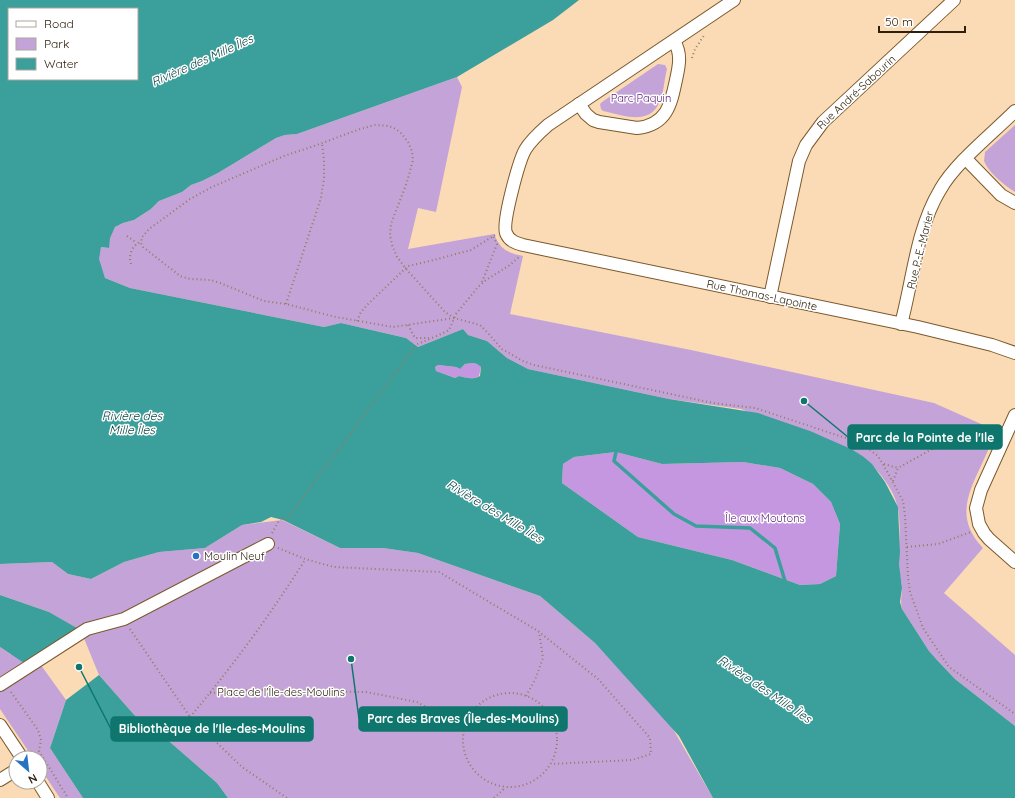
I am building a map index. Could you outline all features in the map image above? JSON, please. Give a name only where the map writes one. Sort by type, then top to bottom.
[{"type":"street","points":[[674,41],[678,48],[680,57],[673,97],[668,110],[654,123],[643,128],[637,128],[599,122],[589,117],[579,104],[734,0]]},
{"type":"street","name":"Rue André-Sabourin","points":[[770,297],[796,171],[808,141],[823,122],[954,0]]},
{"type":"street","name":"Rue Thomas-Lapointe","points":[[579,104],[541,131],[525,150],[515,177],[505,227],[509,238],[517,244],[901,324],[992,345],[1015,353]]},
{"type":"street","name":"Rue P.-E.-Marier","points":[[901,324],[921,237],[930,209],[945,182],[1015,111]]},
{"type":"street","points":[[966,159],[996,191],[1015,203]]},
{"type":"street","points":[[1015,415],[980,490],[976,508],[979,524],[984,533],[1015,562]]},
{"type":"street","points":[[2,684],[87,629],[124,619],[270,539]]},
{"type":"street","points":[[0,725],[17,750]]},
{"type":"path","points":[[692,58],[706,33]]},
{"type":"path","points":[[454,318],[393,327],[336,317],[286,304],[264,301],[211,280],[190,279],[180,276],[143,247],[142,238],[149,229],[190,199],[284,156],[322,144],[360,129],[376,125],[396,128],[408,142],[412,151],[413,160],[411,170],[391,224],[390,235],[392,245],[397,257],[405,268],[445,312],[454,318],[483,328],[502,349],[523,361],[713,403],[755,408],[855,441],[866,447],[878,456],[902,501],[905,516],[910,592],[923,628],[949,667],[1015,714]]},
{"type":"path","points":[[286,304],[321,198],[324,178],[322,144]]},
{"type":"path","points":[[127,236],[138,243]]},
{"type":"path","points":[[357,321],[361,312],[367,305],[410,264],[430,261],[470,250],[494,236],[496,244],[482,284]]},
{"type":"path","points":[[131,264],[129,259],[130,253],[138,243],[142,242]]},
{"type":"path","points":[[520,255],[510,265],[482,284],[468,299],[454,318],[450,330],[417,344],[286,520],[280,517],[270,539],[305,560],[334,567],[439,572],[538,631],[598,679],[650,738],[651,754],[632,760],[551,764]]},
{"type":"path","points":[[408,325],[415,338],[430,338]]},
{"type":"path","points":[[893,482],[898,468],[943,443],[953,440],[970,440],[989,448]]},
{"type":"path","points":[[882,462],[886,465],[898,468]]},
{"type":"path","points":[[907,547],[938,544],[971,531]]},
{"type":"path","name":"Place de l'Île-des-Moulins","points":[[190,717],[224,676],[305,560]]},
{"type":"path","points":[[124,619],[190,717],[242,768],[287,798]]},
{"type":"path","points":[[526,696],[535,680],[543,658],[538,631]]},
{"type":"path","points":[[2,684],[38,730],[41,740],[39,751],[68,798]]},
{"type":"path","name":"Place de l'Île-des-Moulins","points":[[210,692],[252,690],[366,692],[417,702],[464,728],[474,729]]},
{"type":"path","points":[[510,693],[526,696],[544,708],[552,718],[557,734],[556,749],[551,764],[536,779],[521,786],[505,788],[486,782],[473,770],[467,761],[462,745],[464,728],[474,710],[485,700],[500,694],[510,693]]},
{"type":"path","points":[[494,798],[505,788]]},
{"type":"green space","name":"Parc Paquin","points":[[658,64],[665,65],[667,69],[659,103],[649,115],[642,117],[626,116],[603,111],[601,109],[600,104],[602,102]]},
{"type":"green space","points":[[457,77],[462,87],[436,212],[418,208],[408,249],[494,234],[499,244],[505,250],[523,256],[510,314],[691,350],[934,403],[997,431],[971,489],[966,509],[970,528],[975,538],[983,548],[944,593],[1015,655],[1015,726],[955,679],[929,651],[902,609],[902,587],[899,566],[900,529],[898,508],[893,494],[885,480],[864,457],[741,409],[669,399],[528,369],[507,358],[487,341],[468,335],[463,329],[418,347],[406,338],[341,323],[324,327],[130,288],[105,278],[98,259],[101,247],[109,248],[109,238],[115,227],[134,220],[151,209],[159,201],[182,192],[191,185],[218,173],[276,138],[285,135],[297,134]]},
{"type":"green space","points":[[1015,125],[1015,192],[993,174],[984,161],[985,152]]},
{"type":"green space","points":[[473,363],[481,367],[479,376],[472,378],[459,376],[455,378],[436,371],[435,367],[438,365],[456,367],[460,369],[465,364]]},
{"type":"green space","name":"Île aux Moutons","points":[[616,452],[662,464],[743,462],[780,468],[813,484],[831,502],[840,524],[836,576],[820,584],[800,585],[732,560],[638,537],[562,483],[563,464],[574,457]]},
{"type":"green space","points":[[282,520],[340,548],[383,548],[418,553],[540,596],[595,643],[670,724],[713,798],[228,798],[217,783],[155,729],[144,726],[99,675],[81,631],[49,612],[0,595],[0,564],[52,562],[68,574],[91,579],[124,562],[159,552],[205,548],[242,525]]},
{"type":"green space","points":[[0,647],[10,654],[38,661],[66,700],[50,748],[83,798],[60,798],[48,780],[48,750],[28,750],[0,709]]},
{"type":"water","name":"Rivière des Mille Îles","points":[[0,0],[579,0],[553,20],[457,77],[297,134],[285,135],[276,138],[218,173],[191,185],[182,192],[159,201],[151,209],[134,220],[115,227],[110,238],[109,248],[101,247],[99,259],[105,278],[130,288],[324,327],[341,323],[406,338],[418,347],[463,329],[468,335],[487,341],[507,358],[528,369],[669,399],[758,413],[810,431],[851,449],[872,464],[885,482],[898,507],[900,552],[899,564],[902,588],[900,602],[902,609],[929,651],[955,679],[1015,726],[1015,798],[713,798],[679,736],[595,643],[540,596],[418,553],[383,548],[340,548],[283,520],[271,517],[261,522],[242,525],[205,548],[159,552],[124,562],[91,579],[68,574],[52,562],[0,564]],"holes":[[[473,363],[481,367],[480,376],[472,378],[459,376],[455,378],[436,371],[435,367],[438,365],[456,367],[460,369],[465,364]],[[616,452],[662,464],[743,462],[780,468],[813,484],[831,502],[840,524],[836,576],[820,584],[800,585],[732,560],[638,537],[562,483],[563,464],[574,457]]]},
{"type":"water","points":[[0,595],[49,612],[82,631],[30,667],[0,647]]},
{"type":"water","points":[[99,675],[144,726],[155,729],[217,783],[228,798],[83,798],[50,748],[66,700]]},
{"type":"waterway","points":[[616,452],[614,461],[674,514],[696,526],[750,528],[775,548],[785,581]]},
{"type":"place","name":"Parc de la Pointe de l'Ile","points":[[804,401]]},
{"type":"place","name":"Moulin Neuf","points":[[196,556]]},
{"type":"place","name":"Parc des Braves (Île-des-Moulins)","points":[[351,659]]},
{"type":"place","name":"Bibliothèque de l'Ile-des-Moulins","points":[[79,667]]}]
